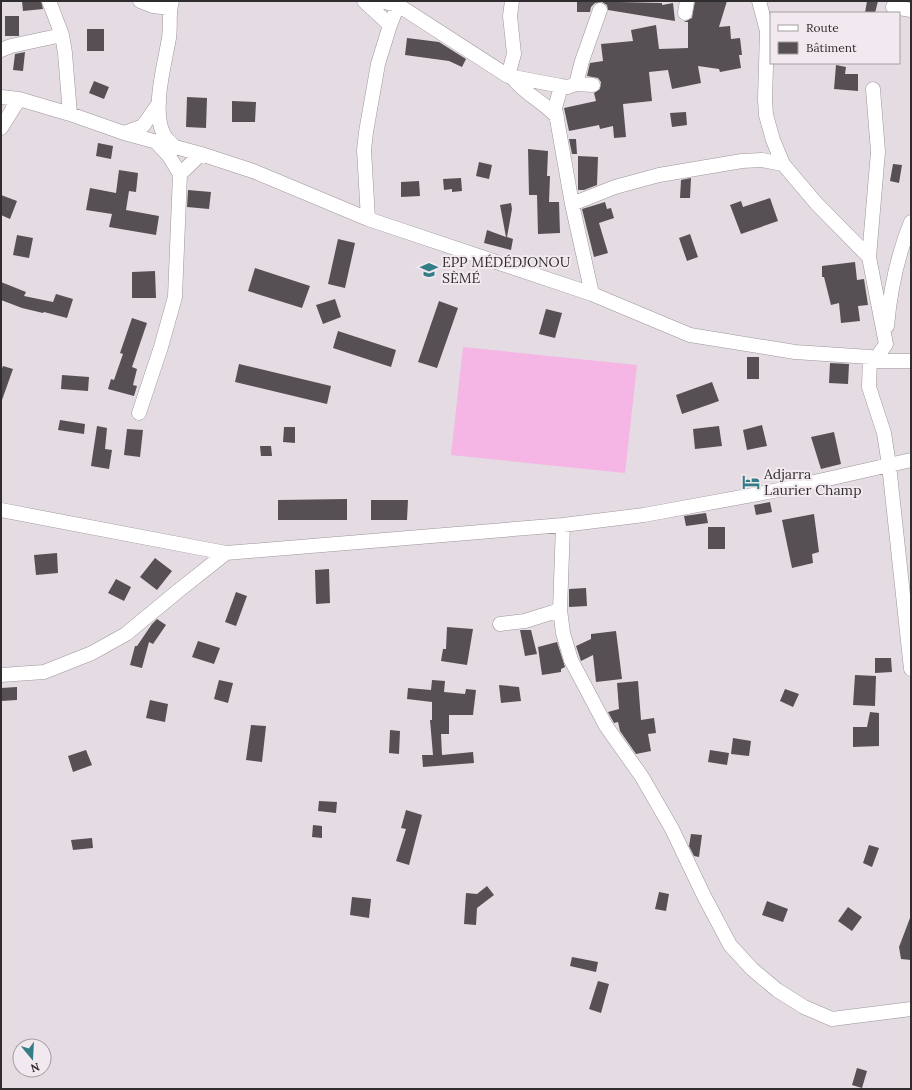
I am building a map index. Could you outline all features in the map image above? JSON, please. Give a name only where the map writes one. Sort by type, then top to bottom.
[{"type":"street","points":[[49,1],[62,35],[70,114]]},
{"type":"street","points":[[140,1],[153,6],[171,5],[169,37],[165,54],[159,103],[164,135],[174,146]]},
{"type":"street","points":[[364,1],[390,25]]},
{"type":"street","points":[[379,1],[398,5],[510,77],[523,91],[549,108],[557,117]]},
{"type":"street","points":[[510,77],[514,54],[510,16],[512,1]]},
{"type":"street","points":[[759,1],[767,31],[766,115],[773,140],[783,164],[816,203],[869,257]]},
{"type":"street","points":[[368,219],[364,157],[366,132],[378,64],[398,5]]},
{"type":"street","points":[[893,7],[911,10]]},
{"type":"street","points":[[576,84],[600,10]]},
{"type":"street","points":[[1,50],[11,46],[62,35]]},
{"type":"street","points":[[510,77],[568,87],[576,84],[594,86]]},
{"type":"street","points":[[561,86],[555,108],[572,204],[592,294]]},
{"type":"street","points":[[873,89],[878,152],[869,257],[886,344]]},
{"type":"street","points":[[1,97],[19,99],[253,171],[368,219],[592,294],[690,335],[795,352],[911,361]]},
{"type":"street","points":[[1,128],[19,99]]},
{"type":"street","points":[[124,132],[143,126],[159,103]]},
{"type":"street","points":[[139,413],[163,342],[175,297],[180,174],[170,156],[155,141]]},
{"type":"street","points":[[180,174],[201,154]]},
{"type":"street","points":[[572,204],[615,187],[659,175],[742,161],[762,160],[783,164]]},
{"type":"street","points":[[911,222],[905,237],[888,309],[886,344],[872,359],[869,387],[884,432],[904,549],[911,669]]},
{"type":"street","points":[[1,510],[226,553],[563,525],[651,514],[779,490],[911,460]]},
{"type":"street","points":[[563,525],[560,610],[563,633],[571,660],[606,726],[642,777],[672,829],[704,896],[730,944],[752,969],[777,990],[804,1007],[832,1020],[911,1009]]},
{"type":"street","points":[[1,674],[44,672],[92,653],[126,634],[226,553]]},
{"type":"street","points":[[500,624],[525,621],[560,610]]},
{"type":"shaded area","points":[[463,347],[637,365],[625,473],[451,455]]},
{"type":"building","points":[[22,1],[41,1],[43,9],[23,11]]},
{"type":"building","points":[[577,1],[662,3],[662,5],[673,3],[675,21],[608,10],[607,5],[602,2],[595,3],[591,7],[590,12],[577,12]]},
{"type":"building","points":[[695,1],[727,1],[719,27],[730,26],[731,39],[740,38],[742,55],[739,55],[741,68],[720,72],[719,69],[698,66],[701,83],[672,89],[668,70],[649,72],[652,101],[623,104],[626,137],[614,138],[613,126],[600,129],[599,125],[569,131],[564,108],[596,101],[594,93],[600,89],[601,82],[598,78],[587,76],[590,63],[603,61],[601,44],[633,41],[631,30],[656,25],[659,49],[688,48],[688,22],[684,22],[692,18]]},
{"type":"building","points":[[867,1],[878,1],[875,12],[865,12]]},
{"type":"building","points":[[5,16],[19,16],[19,36],[5,36]]},
{"type":"building","points":[[87,29],[104,29],[104,51],[87,51]]},
{"type":"building","points":[[407,38],[439,42],[466,59],[462,67],[449,61],[405,55]]},
{"type":"building","points":[[25,52],[23,71],[13,70],[15,54]]},
{"type":"building","points":[[836,65],[846,67],[845,74],[858,74],[858,91],[834,89]]},
{"type":"building","points":[[94,81],[109,87],[104,99],[89,93]]},
{"type":"building","points":[[187,97],[207,98],[206,128],[186,127]]},
{"type":"building","points":[[232,101],[256,102],[255,122],[232,122]]},
{"type":"building","points":[[686,112],[687,125],[672,127],[670,113]]},
{"type":"building","points":[[569,139],[576,139],[577,154],[572,154]]},
{"type":"building","points":[[98,143],[113,146],[111,159],[96,156]]},
{"type":"building","points":[[528,149],[548,151],[547,176],[550,176],[549,202],[559,202],[560,233],[538,234],[537,195],[529,195]]},
{"type":"building","points":[[578,156],[598,157],[597,185],[584,190],[578,190]]},
{"type":"building","points":[[479,162],[492,165],[489,179],[476,176]]},
{"type":"building","points":[[893,164],[902,165],[899,183],[890,181]]},
{"type":"building","points":[[119,170],[138,173],[136,192],[129,191],[126,210],[159,216],[156,235],[109,227],[112,214],[86,210],[90,188],[116,193]]},
{"type":"building","points":[[461,178],[462,191],[452,192],[452,189],[444,190],[443,179]]},
{"type":"building","points":[[691,178],[690,198],[680,198],[681,180]]},
{"type":"building","points":[[419,181],[420,196],[401,197],[401,182]]},
{"type":"building","points":[[188,190],[211,192],[209,209],[187,207]]},
{"type":"building","points":[[1,195],[17,201],[10,219],[1,215]]},
{"type":"building","points":[[770,198],[778,221],[741,234],[730,205],[741,201],[743,207]]},
{"type":"building","points":[[605,202],[607,209],[611,208],[614,218],[599,223],[608,253],[594,257],[582,209]]},
{"type":"building","points":[[511,203],[512,209],[507,237],[513,239],[511,250],[484,243],[487,230],[506,237],[500,205]]},
{"type":"building","points":[[690,234],[698,257],[687,261],[679,238]]},
{"type":"building","points":[[17,235],[33,238],[29,258],[13,255]]},
{"type":"building","points":[[338,239],[355,243],[345,288],[328,284]]},
{"type":"building","points":[[855,262],[857,280],[864,279],[868,305],[858,306],[860,321],[841,323],[839,303],[831,305],[824,277],[822,277],[822,266]]},
{"type":"building","points":[[255,268],[310,286],[302,308],[248,291]]},
{"type":"building","points":[[155,271],[156,298],[132,298],[132,272]]},
{"type":"building","points":[[1,282],[26,292],[24,296],[53,302],[56,294],[73,299],[67,318],[22,308],[1,300]]},
{"type":"building","points":[[335,299],[341,317],[323,324],[316,305]]},
{"type":"building","points":[[439,301],[458,308],[437,368],[418,362]]},
{"type":"building","points":[[546,309],[562,313],[555,338],[539,334]]},
{"type":"building","points":[[132,318],[147,323],[132,367],[137,369],[133,385],[137,386],[134,396],[108,389],[111,379],[114,380],[123,354],[120,353]]},
{"type":"building","points":[[338,331],[396,350],[391,367],[333,348]]},
{"type":"building","points":[[747,357],[759,357],[759,379],[747,379]]},
{"type":"building","points":[[830,363],[849,364],[848,384],[829,383]]},
{"type":"building","points":[[239,364],[331,386],[327,404],[235,382]]},
{"type":"building","points":[[3,366],[13,369],[1,400],[1,371]]},
{"type":"building","points":[[62,375],[89,377],[88,391],[61,389]]},
{"type":"building","points":[[712,382],[719,401],[682,414],[676,395]]},
{"type":"building","points":[[60,420],[85,424],[84,434],[58,430]]},
{"type":"building","points":[[762,425],[767,446],[747,450],[743,430]]},
{"type":"building","points":[[97,426],[107,428],[105,449],[112,450],[109,469],[91,466]]},
{"type":"building","points":[[719,426],[722,446],[695,449],[693,429]]},
{"type":"building","points":[[284,427],[295,427],[295,443],[283,442]]},
{"type":"building","points":[[127,429],[143,430],[140,457],[124,455]]},
{"type":"building","points":[[834,432],[841,464],[821,469],[811,437]]},
{"type":"building","points":[[260,446],[271,446],[272,456],[261,456]]},
{"type":"building","points":[[347,499],[347,520],[278,520],[278,500]]},
{"type":"building","points":[[371,500],[408,500],[407,520],[371,520]]},
{"type":"building","points":[[770,502],[772,512],[756,515],[754,505]]},
{"type":"building","points":[[706,513],[708,523],[686,526],[684,516]]},
{"type":"building","points":[[814,514],[819,552],[812,554],[813,563],[792,568],[782,520]]},
{"type":"building","points":[[708,527],[725,527],[725,549],[708,549]]},
{"type":"building","points":[[57,553],[58,573],[36,575],[34,555]]},
{"type":"building","points":[[155,558],[172,571],[157,590],[140,577]]},
{"type":"building","points":[[329,569],[330,603],[316,604],[315,570]]},
{"type":"building","points":[[116,579],[131,587],[124,601],[108,593]]},
{"type":"building","points":[[586,588],[587,606],[569,607],[569,589]]},
{"type":"building","points":[[236,592],[247,596],[236,626],[225,622]]},
{"type":"building","points":[[157,619],[166,625],[153,644],[149,642],[142,668],[130,665],[135,646],[137,646]]},
{"type":"building","points":[[447,627],[473,629],[467,665],[441,661],[443,649],[446,649]]},
{"type":"building","points":[[520,630],[531,630],[537,654],[525,656]]},
{"type":"building","points":[[616,631],[622,679],[596,682],[593,655],[581,661],[576,646],[591,639],[591,634]]},
{"type":"building","points":[[198,641],[220,648],[214,664],[192,657]]},
{"type":"building","points":[[557,642],[565,667],[561,669],[561,672],[542,675],[538,647]]},
{"type":"building","points":[[875,658],[891,658],[892,672],[875,673]]},
{"type":"building","points":[[855,675],[876,676],[875,706],[853,705]]},
{"type":"building","points":[[219,680],[233,683],[228,703],[214,699]]},
{"type":"building","points":[[432,680],[445,681],[444,692],[465,694],[466,689],[476,690],[473,715],[449,715],[449,734],[441,734],[442,755],[473,752],[474,763],[423,767],[422,755],[433,755],[430,720],[432,720],[432,702],[407,699],[408,688],[431,690]]},
{"type":"building","points":[[638,681],[641,720],[654,718],[656,733],[648,734],[651,751],[636,754],[620,731],[618,722],[614,723],[608,712],[619,709],[617,683]]},
{"type":"building","points":[[499,685],[519,687],[521,701],[501,703]]},
{"type":"building","points":[[17,687],[17,700],[1,701],[1,688]]},
{"type":"building","points":[[785,689],[799,694],[793,707],[780,701]]},
{"type":"building","points":[[150,700],[168,704],[165,722],[146,718]]},
{"type":"building","points":[[870,712],[879,713],[879,746],[853,747],[853,727],[867,727]]},
{"type":"building","points":[[251,725],[266,726],[262,762],[246,760]]},
{"type":"building","points":[[390,730],[400,731],[399,754],[389,753]]},
{"type":"building","points":[[733,738],[751,741],[749,756],[731,754]]},
{"type":"building","points":[[86,750],[92,765],[73,772],[68,756]]},
{"type":"building","points":[[710,750],[729,753],[727,765],[708,762]]},
{"type":"building","points":[[319,801],[337,802],[336,813],[318,811]]},
{"type":"building","points":[[406,810],[422,815],[409,865],[396,861],[406,829],[401,828]]},
{"type":"building","points":[[313,825],[322,826],[322,838],[312,837]]},
{"type":"building","points":[[691,834],[702,835],[699,857],[694,856],[689,846]]},
{"type":"building","points":[[92,838],[93,848],[73,850],[71,840]]},
{"type":"building","points":[[869,845],[879,848],[872,867],[863,863]]},
{"type":"building","points":[[487,886],[494,895],[477,908],[476,925],[464,924],[466,893],[477,894]]},
{"type":"building","points":[[659,892],[669,894],[666,911],[655,909]]},
{"type":"building","points":[[352,897],[371,899],[369,918],[350,915]]},
{"type":"building","points":[[767,901],[788,909],[783,922],[762,915]]},
{"type":"building","points":[[848,907],[862,917],[852,931],[838,921]]},
{"type":"building","points":[[910,918],[911,960],[901,959],[899,947]]},
{"type":"building","points":[[572,957],[598,962],[596,972],[570,966]]},
{"type":"building","points":[[598,981],[609,984],[601,1013],[589,1009]]},
{"type":"building","points":[[857,1068],[867,1071],[862,1088],[852,1085]]},
{"type":"place","name":"EPP MÉDÉDJONOU SÈMÉ","points":[[429,270]]},
{"type":"place","name":"Adjarra Laurier Champ","points":[[751,482]]}]
